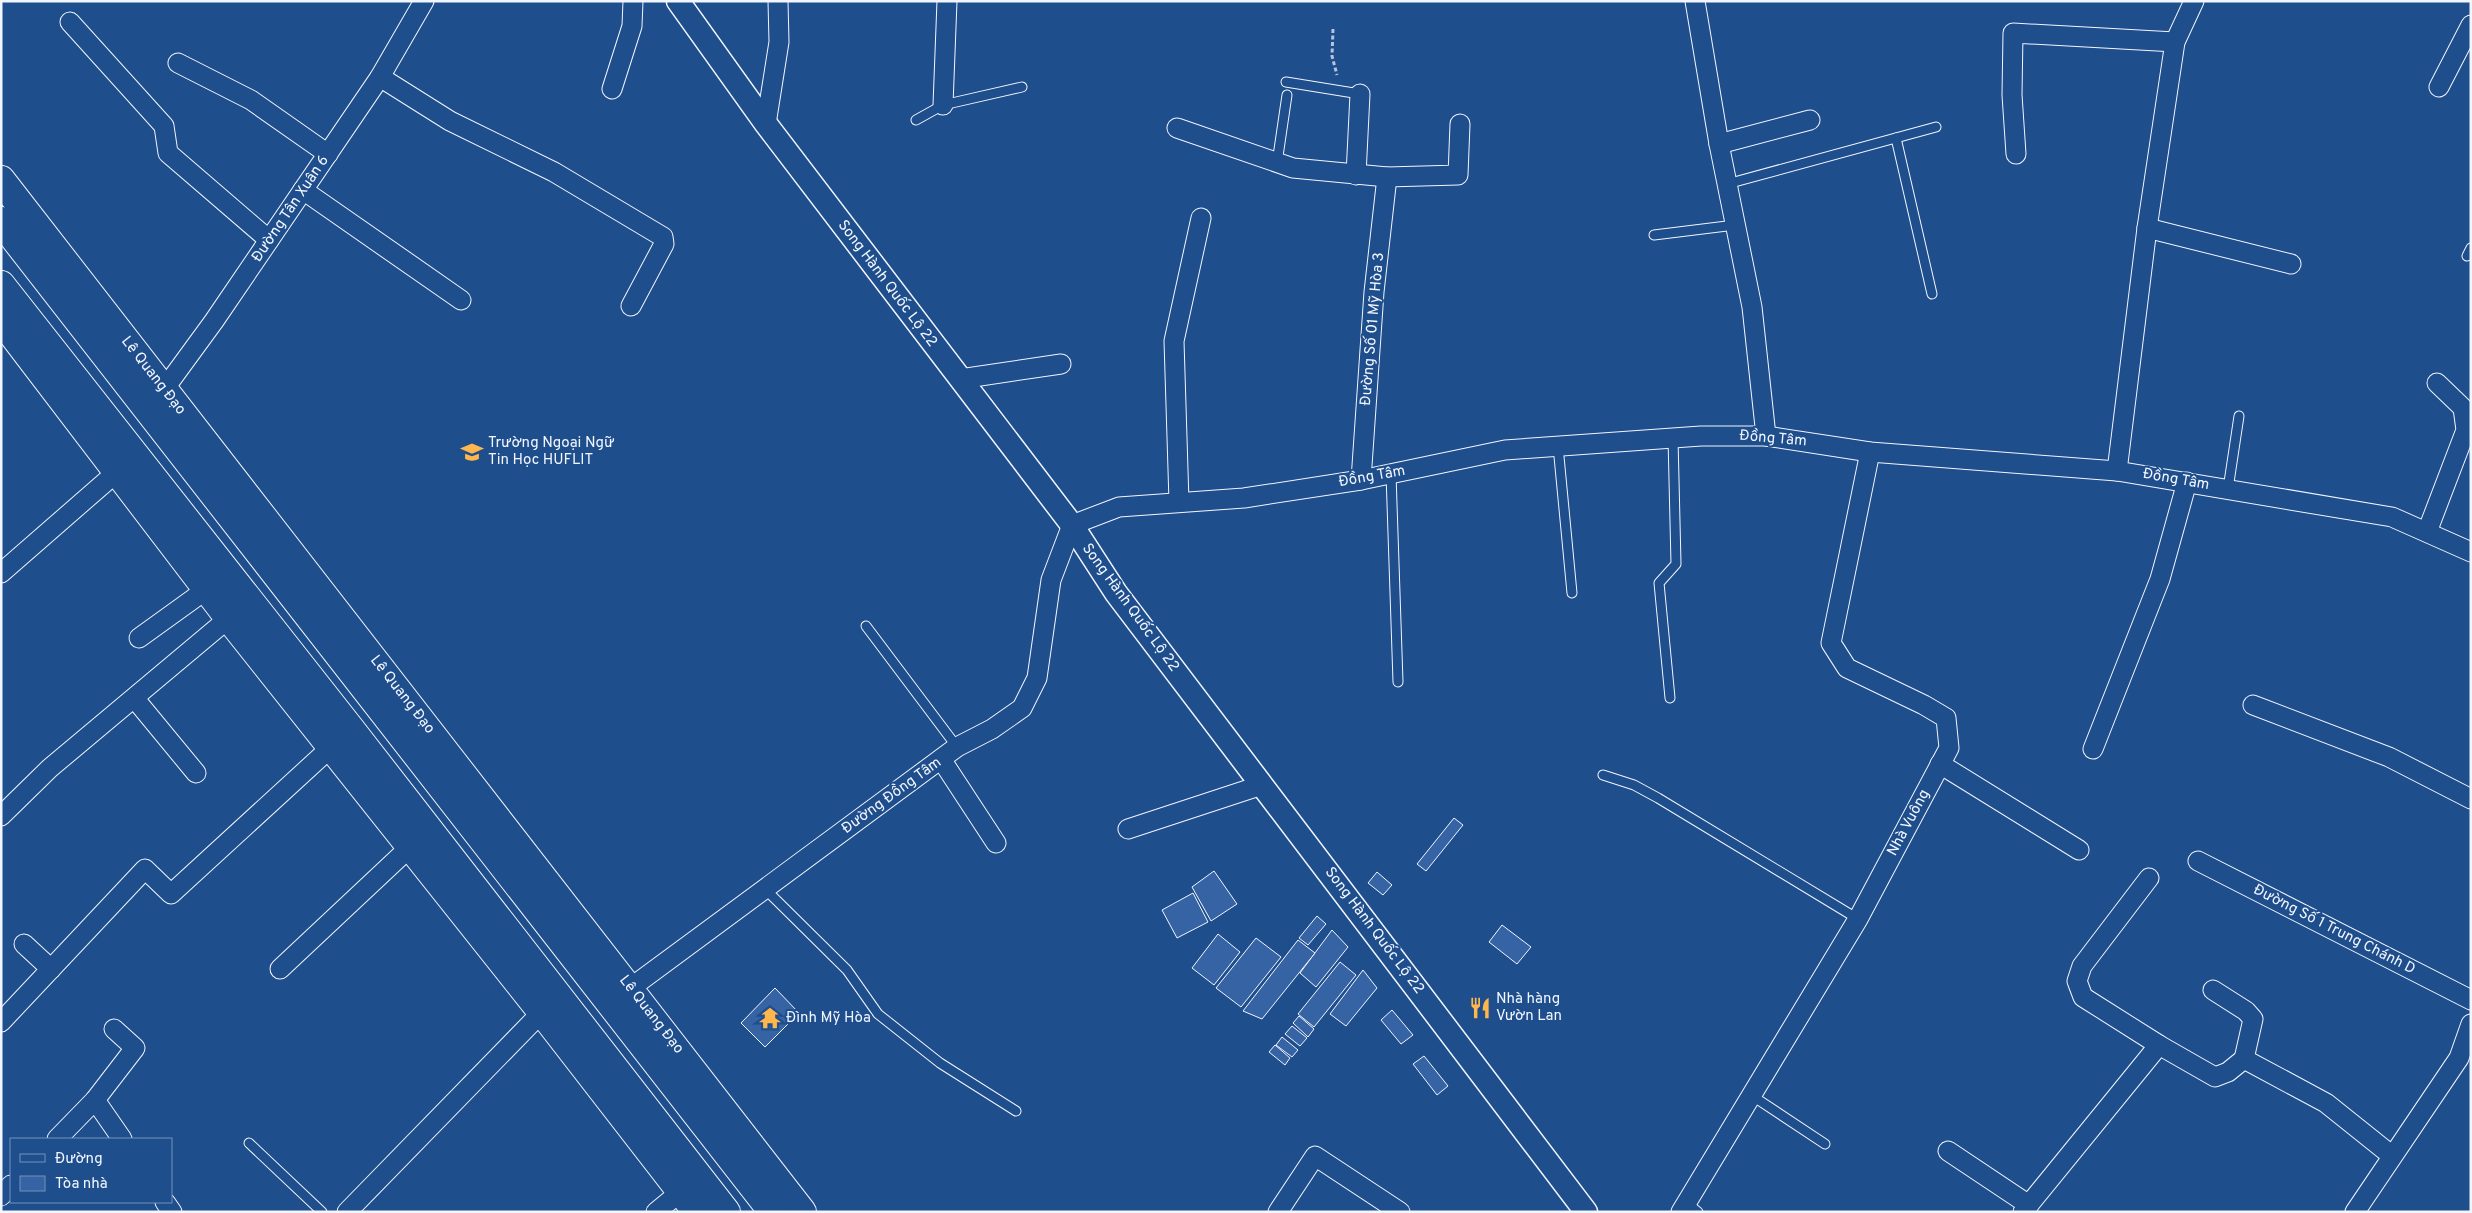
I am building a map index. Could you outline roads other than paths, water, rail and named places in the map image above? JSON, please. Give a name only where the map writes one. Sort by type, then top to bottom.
[{"type":"highway","name":"Lê Quang Đạo","points":[[1,180],[156,400],[621,995],[802,1212]]},
{"type":"highway","name":"Lê Quang Đạo","points":[[1,221],[156,400]]},
{"type":"highway","points":[[1,285],[352,731],[692,1193]]},
{"type":"highway","points":[[1,318],[329,747],[542,1012],[692,1193],[726,1212]]},
{"type":"highway","name":"Lê Quang Đạo","points":[[621,995],[773,1212]]},
{"type":"street","name":"Đường Tân Xuân 6","points":[[156,400],[380,78],[424,1]]},
{"type":"street","points":[[612,89],[632,26],[633,1]]},
{"type":"street","name":"Song Hành Quốc Lộ 22","points":[[678,1],[766,124],[1072,525],[1116,593],[1586,1212]]},
{"type":"street","points":[[766,124],[779,42],[778,1]]},
{"type":"street","points":[[943,105],[947,1]]},
{"type":"street","points":[[1695,1],[1718,144],[1752,307],[1766,436]]},
{"type":"street","points":[[2117,470],[2147,228],[2175,42],[2194,1]]},
{"type":"street","points":[[70,22],[164,126],[168,154],[269,240]]},
{"type":"street","points":[[2440,87],[2471,24]]},
{"type":"street","points":[[2016,154],[2012,95],[2013,34],[2175,42]]},
{"type":"street","points":[[178,63],[251,100],[328,154]]},
{"type":"street","points":[[380,78],[450,122],[554,172],[663,237],[664,244],[631,306]]},
{"type":"street","points":[[1356,175],[1360,94]]},
{"type":"street","points":[[1718,144],[1810,120]]},
{"type":"street","points":[[1177,128],[1293,168],[1387,177],[1458,175],[1460,124]]},
{"type":"street","name":"Đường Số 01 Mỹ Hòa 3","points":[[1361,480],[1374,292],[1387,177]]},
{"type":"street","points":[[303,190],[461,300]]},
{"type":"street","points":[[1179,502],[1174,341],[1201,218]]},
{"type":"street","points":[[2147,228],[2291,264]]},
{"type":"street","points":[[960,379],[1061,364]]},
{"type":"street","points":[[2427,532],[2466,430],[2463,408],[2437,383]]},
{"type":"street","name":"Đồng Tâm","points":[[1072,525],[1119,507],[1244,498],[1361,480],[1505,450],[1673,438],[1766,436],[1870,452],[2117,470],[2392,517],[2471,552]]},
{"type":"street","name":"Nhà Vuông","points":[[1689,1209],[1751,1095],[1858,918],[1949,748],[1946,718],[1924,705],[1847,668],[1830,643],[1870,452]]},
{"type":"street","points":[[1,573],[118,471]]},
{"type":"street","points":[[2093,749],[2160,579],[2187,482]]},
{"type":"street","name":"Đường Đồng Tâm","points":[[621,995],[941,759],[958,747],[992,729],[1022,708],[1037,678],[1051,580],[1072,525]]},
{"type":"street","points":[[139,638],[207,588]]},
{"type":"street","points":[[1,816],[50,768],[135,699],[229,618]]},
{"type":"street","points":[[135,699],[196,773]]},
{"type":"street","points":[[2253,705],[2389,757],[2471,799]]},
{"type":"street","points":[[1,1022],[144,870],[171,894],[329,747],[352,731]]},
{"type":"street","points":[[941,759],[996,843]]},
{"type":"street","points":[[1940,764],[2079,850]]},
{"type":"street","points":[[1128,829],[1262,785]]},
{"type":"street","points":[[280,969],[410,848]]},
{"type":"street","name":"Đường Số 1 Trung Chánh D","points":[[2198,860],[2471,1000]]},
{"type":"street","points":[[2149,878],[2082,966],[2077,981],[2084,997],[2159,1045],[2214,1077],[2228,1072],[2244,1059],[2253,1019],[2246,1011],[2213,990]]},
{"type":"street","points":[[24,944],[51,969]]},
{"type":"street","points":[[347,1212],[542,1012]]},
{"type":"street","points":[[2355,1212],[2391,1155],[2459,1058],[2471,1024]]},
{"type":"street","points":[[58,1138],[95,1100],[135,1048],[114,1029]]},
{"type":"street","points":[[1948,1151],[2026,1208],[2159,1045]]},
{"type":"street","points":[[2244,1059],[2326,1103],[2391,1155]]},
{"type":"street","points":[[95,1100],[121,1138]]},
{"type":"street","points":[[1278,1212],[1315,1156],[1400,1212]]},
{"type":"street","points":[[1,1196],[10,1186]]},
{"type":"street","points":[[656,1212],[692,1193]]},
{"type":"lane","points":[[1286,82],[1360,94]]},
{"type":"lane","points":[[916,120],[943,105],[1022,87]]},
{"type":"lane","points":[[1277,164],[1287,95]]},
{"type":"lane","points":[[1727,184],[1936,127]]},
{"type":"lane","points":[[1896,138],[1932,294]]},
{"type":"lane","points":[[1654,235],[1735,225]]},
{"type":"lane","points":[[2228,489],[2239,416]]},
{"type":"lane","points":[[1670,698],[1659,583],[1676,564],[1673,438]]},
{"type":"lane","points":[[1558,446],[1572,593]]},
{"type":"lane","points":[[1391,474],[1398,682]]},
{"type":"lane","points":[[866,626],[958,747]]},
{"type":"lane","points":[[1603,775],[1634,785],[1658,798],[1858,918]]},
{"type":"lane","points":[[765,889],[847,970],[878,1014],[940,1063],[1016,1111]]},
{"type":"lane","points":[[1751,1095],[1825,1144]]},
{"type":"lane","points":[[249,1143],[322,1212]]},
{"type":"place","name":"Trường Ngoại Ngữ Tin Học HUFLIT","points":[[472,452]]},
{"type":"place","name":"Nhà hàng Vườn Lan","points":[[1480,1008]]},
{"type":"place","name":"Đình Mỹ Hòa","points":[[770,1018]]}]
